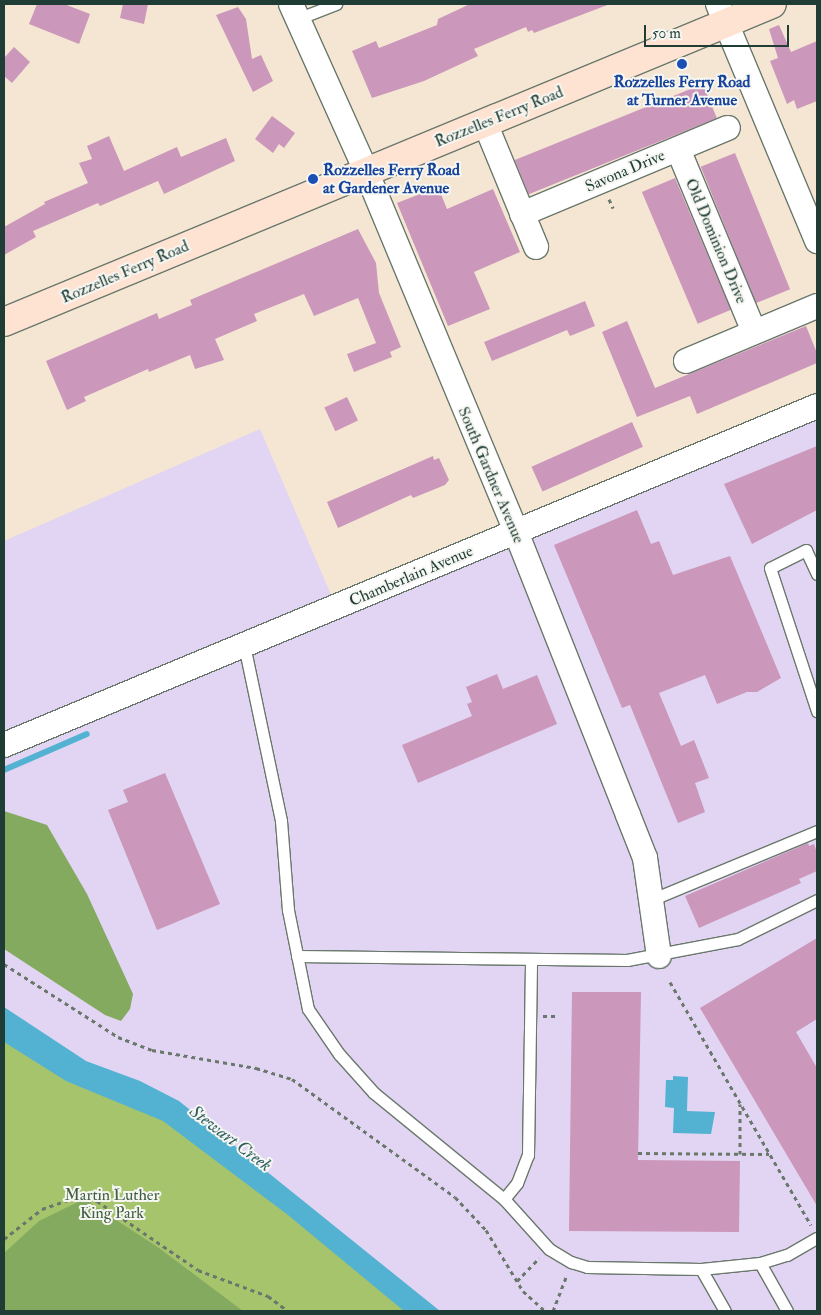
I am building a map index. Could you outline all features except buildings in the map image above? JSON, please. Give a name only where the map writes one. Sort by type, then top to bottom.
[{"type":"street","name":"Rozzelles Ferry Road","points":[[4,322],[485,123],[722,13],[772,4]]},
{"type":"street","name":"South Gardner Avenue","points":[[294,11],[366,171],[516,532],[645,858],[653,899],[659,956]]},
{"type":"street","points":[[722,13],[817,241]]},
{"type":"street","points":[[485,123],[536,247]]},
{"type":"street","name":"Savona Drive","points":[[522,214],[728,128]]},
{"type":"street","name":"Old Dominion Drive","points":[[678,149],[754,332]]},
{"type":"street","points":[[686,361],[817,306]]},
{"type":"street","name":"Chamberlain Avenue","points":[[4,746],[817,406]]},
{"type":"lane","points":[[294,11],[336,4]]},
{"type":"lane","points":[[817,574],[806,550],[770,568],[817,711]]},
{"type":"lane","points":[[244,645],[281,821],[288,910],[308,1009],[339,1054],[374,1093],[504,1198],[549,1249],[571,1262],[587,1267],[701,1269],[760,1263],[787,1255],[817,1238]]},
{"type":"lane","points":[[653,899],[817,831]]},
{"type":"lane","points":[[297,956],[613,961],[659,956],[738,939],[817,900]]},
{"type":"lane","points":[[504,1198],[517,1183],[528,1155],[531,959]]},
{"type":"lane","points":[[760,1263],[787,1311]]},
{"type":"lane","points":[[701,1269],[725,1311]]},
{"type":"path","points":[[4,964],[118,1037],[152,1050],[256,1068],[292,1079],[455,1197],[486,1230],[517,1280],[545,1311]]},
{"type":"path","points":[[670,982],[805,1214]]},
{"type":"path","points":[[740,1103],[740,1154]]},
{"type":"path","points":[[638,1153],[770,1154]]},
{"type":"path","points":[[4,1239],[42,1209],[71,1199],[97,1201],[198,1270],[268,1296],[288,1311]]},
{"type":"path","points":[[517,1280],[540,1258]]},
{"type":"path","points":[[553,1311],[567,1275]]},
{"type":"shaded area","points":[[817,412],[817,1311],[420,1311],[4,1020],[4,541],[260,429],[332,597]]},
{"type":"green space","points":[[4,811],[47,825],[87,894],[133,994],[130,1009],[121,1021],[105,1015],[4,949]]},
{"type":"green space","name":"Martin Luther King Park","points":[[4,1020],[165,1109],[420,1311],[4,1311]]},
{"type":"green space","points":[[84,1199],[159,1248],[243,1311],[4,1311],[4,1253],[39,1221]]},
{"type":"water","points":[[4,1007],[86,1061],[140,1081],[179,1101],[440,1311],[404,1311],[288,1215],[163,1121],[66,1081],[4,1042]]},
{"type":"water","points":[[673,1076],[688,1077],[687,1111],[715,1112],[711,1134],[673,1133],[674,1108],[665,1107],[666,1080],[673,1080]]},
{"type":"waterway","points":[[4,770],[87,734]]},
{"type":"place","name":"Rozzelles Ferry Road at Turner Avenue","points":[[682,64]]},
{"type":"place","name":"Rozzelles Ferry Road at Gardener Avenue","points":[[313,179]]},
{"type":"water label","name":"Stewart Creek","points":[[230,1139]]}]
